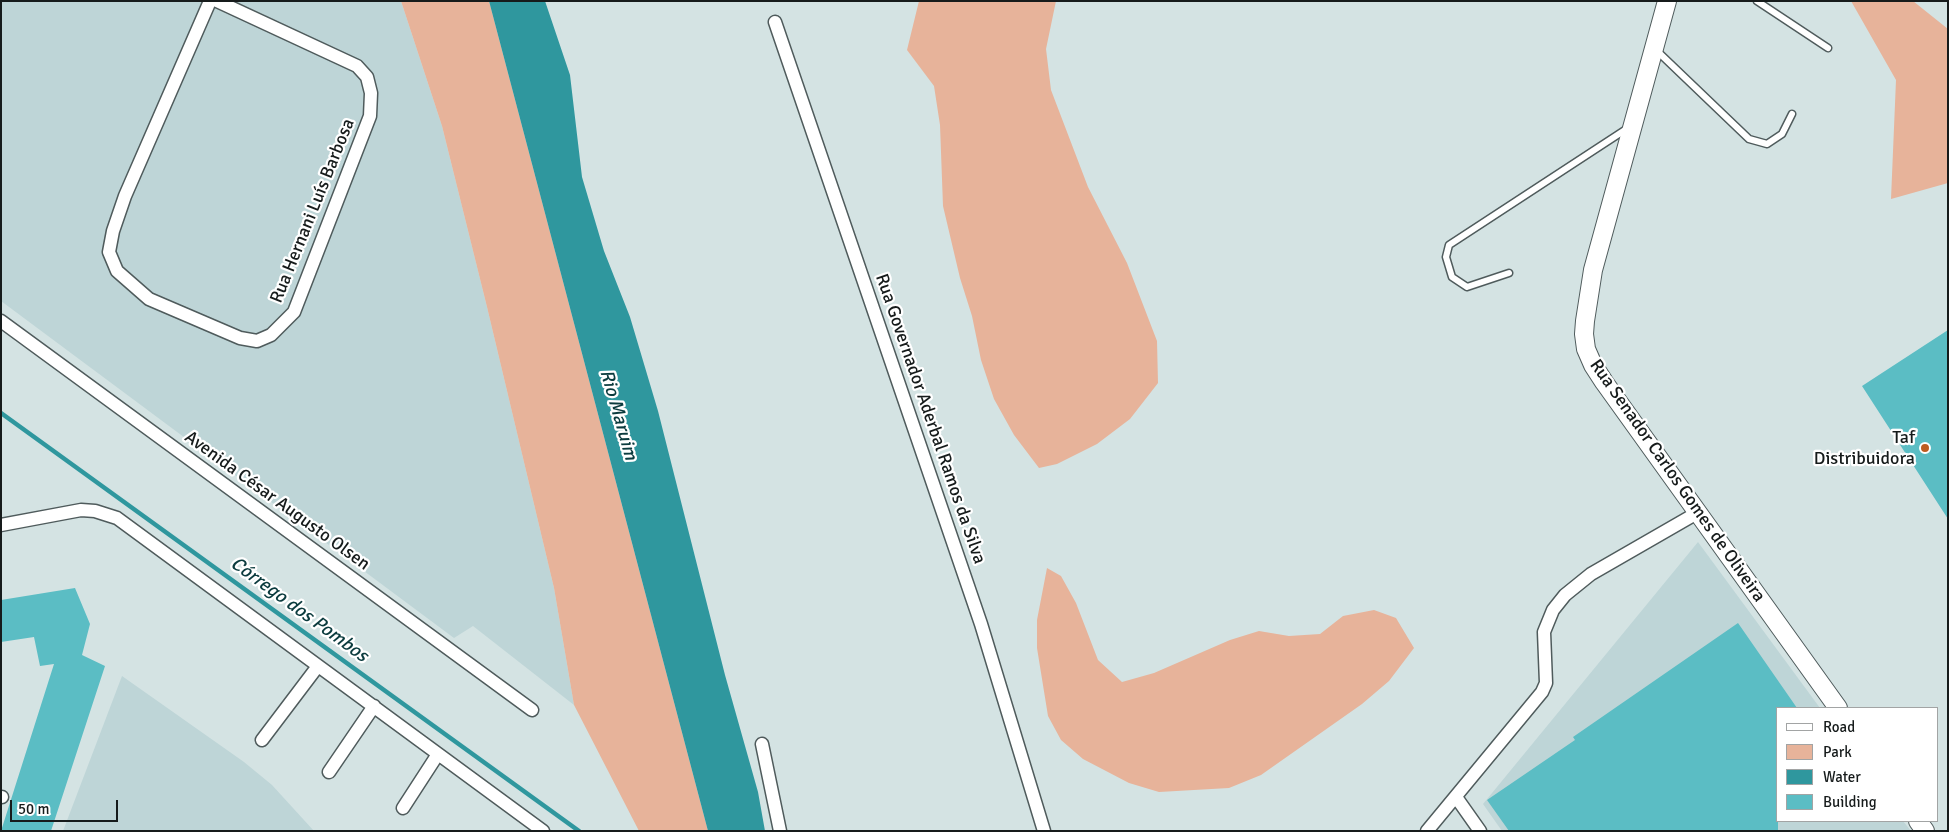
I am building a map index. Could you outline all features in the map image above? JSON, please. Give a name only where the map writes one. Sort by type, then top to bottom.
[{"type":"main road","name":"Rua Senador Carlos Gomes de Oliveira","points":[[1667,1],[1593,270],[1585,321],[1586,349],[1593,365],[1604,382],[1837,707]]},
{"type":"street","name":"Rua Hernani Luís Barbosa","points":[[210,1],[125,196],[112,231],[109,252],[117,271],[149,298],[240,338],[257,341],[271,335],[294,312],[370,116],[371,94],[366,77],[357,66],[217,1]]},
{"type":"street","name":"Rua Governador Aderbal Ramos da Silva","points":[[775,22],[963,568],[1044,831]]},
{"type":"street","name":"Avenida César Augusto Olsen","points":[[1,321],[532,710]]},
{"type":"street","points":[[1,525],[81,510],[117,518],[543,831]]},
{"type":"street","points":[[1427,831],[1542,692],[1546,682],[1544,632],[1553,610],[1565,595],[1591,574],[1697,512]]},
{"type":"street","points":[[262,740],[318,666]]},
{"type":"street","points":[[329,772],[374,706]]},
{"type":"street","points":[[762,744],[780,831]]},
{"type":"street","points":[[402,808],[438,754]]},
{"type":"street","points":[[1456,797],[1480,831]]},
{"type":"lane","points":[[1757,1],[1828,48]]},
{"type":"lane","points":[[1654,48],[1749,139],[1767,144],[1782,134],[1792,114]]},
{"type":"lane","points":[[1509,273],[1467,287],[1452,277],[1446,258],[1449,245],[1633,125]]},
{"type":"shaded area","points":[[1,1],[401,1],[442,126],[487,307],[554,588],[574,705],[473,626],[454,638],[1,301]]},
{"type":"shaded area","points":[[1698,542],[1819,707],[1776,707],[1776,822],[1904,822],[1911,831],[1502,831],[1483,804]]},
{"type":"shaded area","points":[[122,676],[244,762],[272,785],[314,831],[63,831]]},
{"type":"green space","points":[[401,1],[489,1],[708,831],[639,831],[574,705],[554,588],[487,307],[442,126]]},
{"type":"green space","points":[[919,1],[1056,1],[1046,49],[1051,90],[1088,187],[1127,263],[1157,341],[1158,383],[1130,419],[1097,444],[1057,464],[1039,468],[1014,435],[994,399],[981,360],[972,316],[960,278],[943,206],[940,125],[934,86],[907,50]]},
{"type":"green space","points":[[1851,1],[1913,1],[1948,29],[1948,183],[1891,199],[1896,80]]},
{"type":"green space","points":[[1047,568],[1061,576],[1076,603],[1098,660],[1122,682],[1154,673],[1230,640],[1259,631],[1289,636],[1320,634],[1343,616],[1374,610],[1396,618],[1414,648],[1389,681],[1362,704],[1261,775],[1229,788],[1159,792],[1129,783],[1083,759],[1061,740],[1048,716],[1037,648],[1037,620]]},
{"type":"water","name":"Rio Maruim","points":[[489,1],[545,1],[570,75],[582,177],[604,251],[630,317],[658,411],[725,675],[758,792],[765,831],[708,831]]},
{"type":"building","name":"Taf Distribuidora","points":[[1948,330],[1948,519],[1862,386]]},
{"type":"building","points":[[75,588],[90,624],[82,655],[105,666],[51,831],[1,831],[54,664],[40,666],[34,637],[1,642],[1,600]]},
{"type":"building","points":[[1738,623],[1796,707],[1776,707],[1776,822],[1778,822],[1778,831],[1509,831],[1487,800],[1575,740],[1573,737]]},
{"type":"waterway","name":"Córrego dos Pombos","points":[[1,413],[579,831]]},
{"type":"place","name":"Taf Distribuidora","points":[[1925,448]]}]
